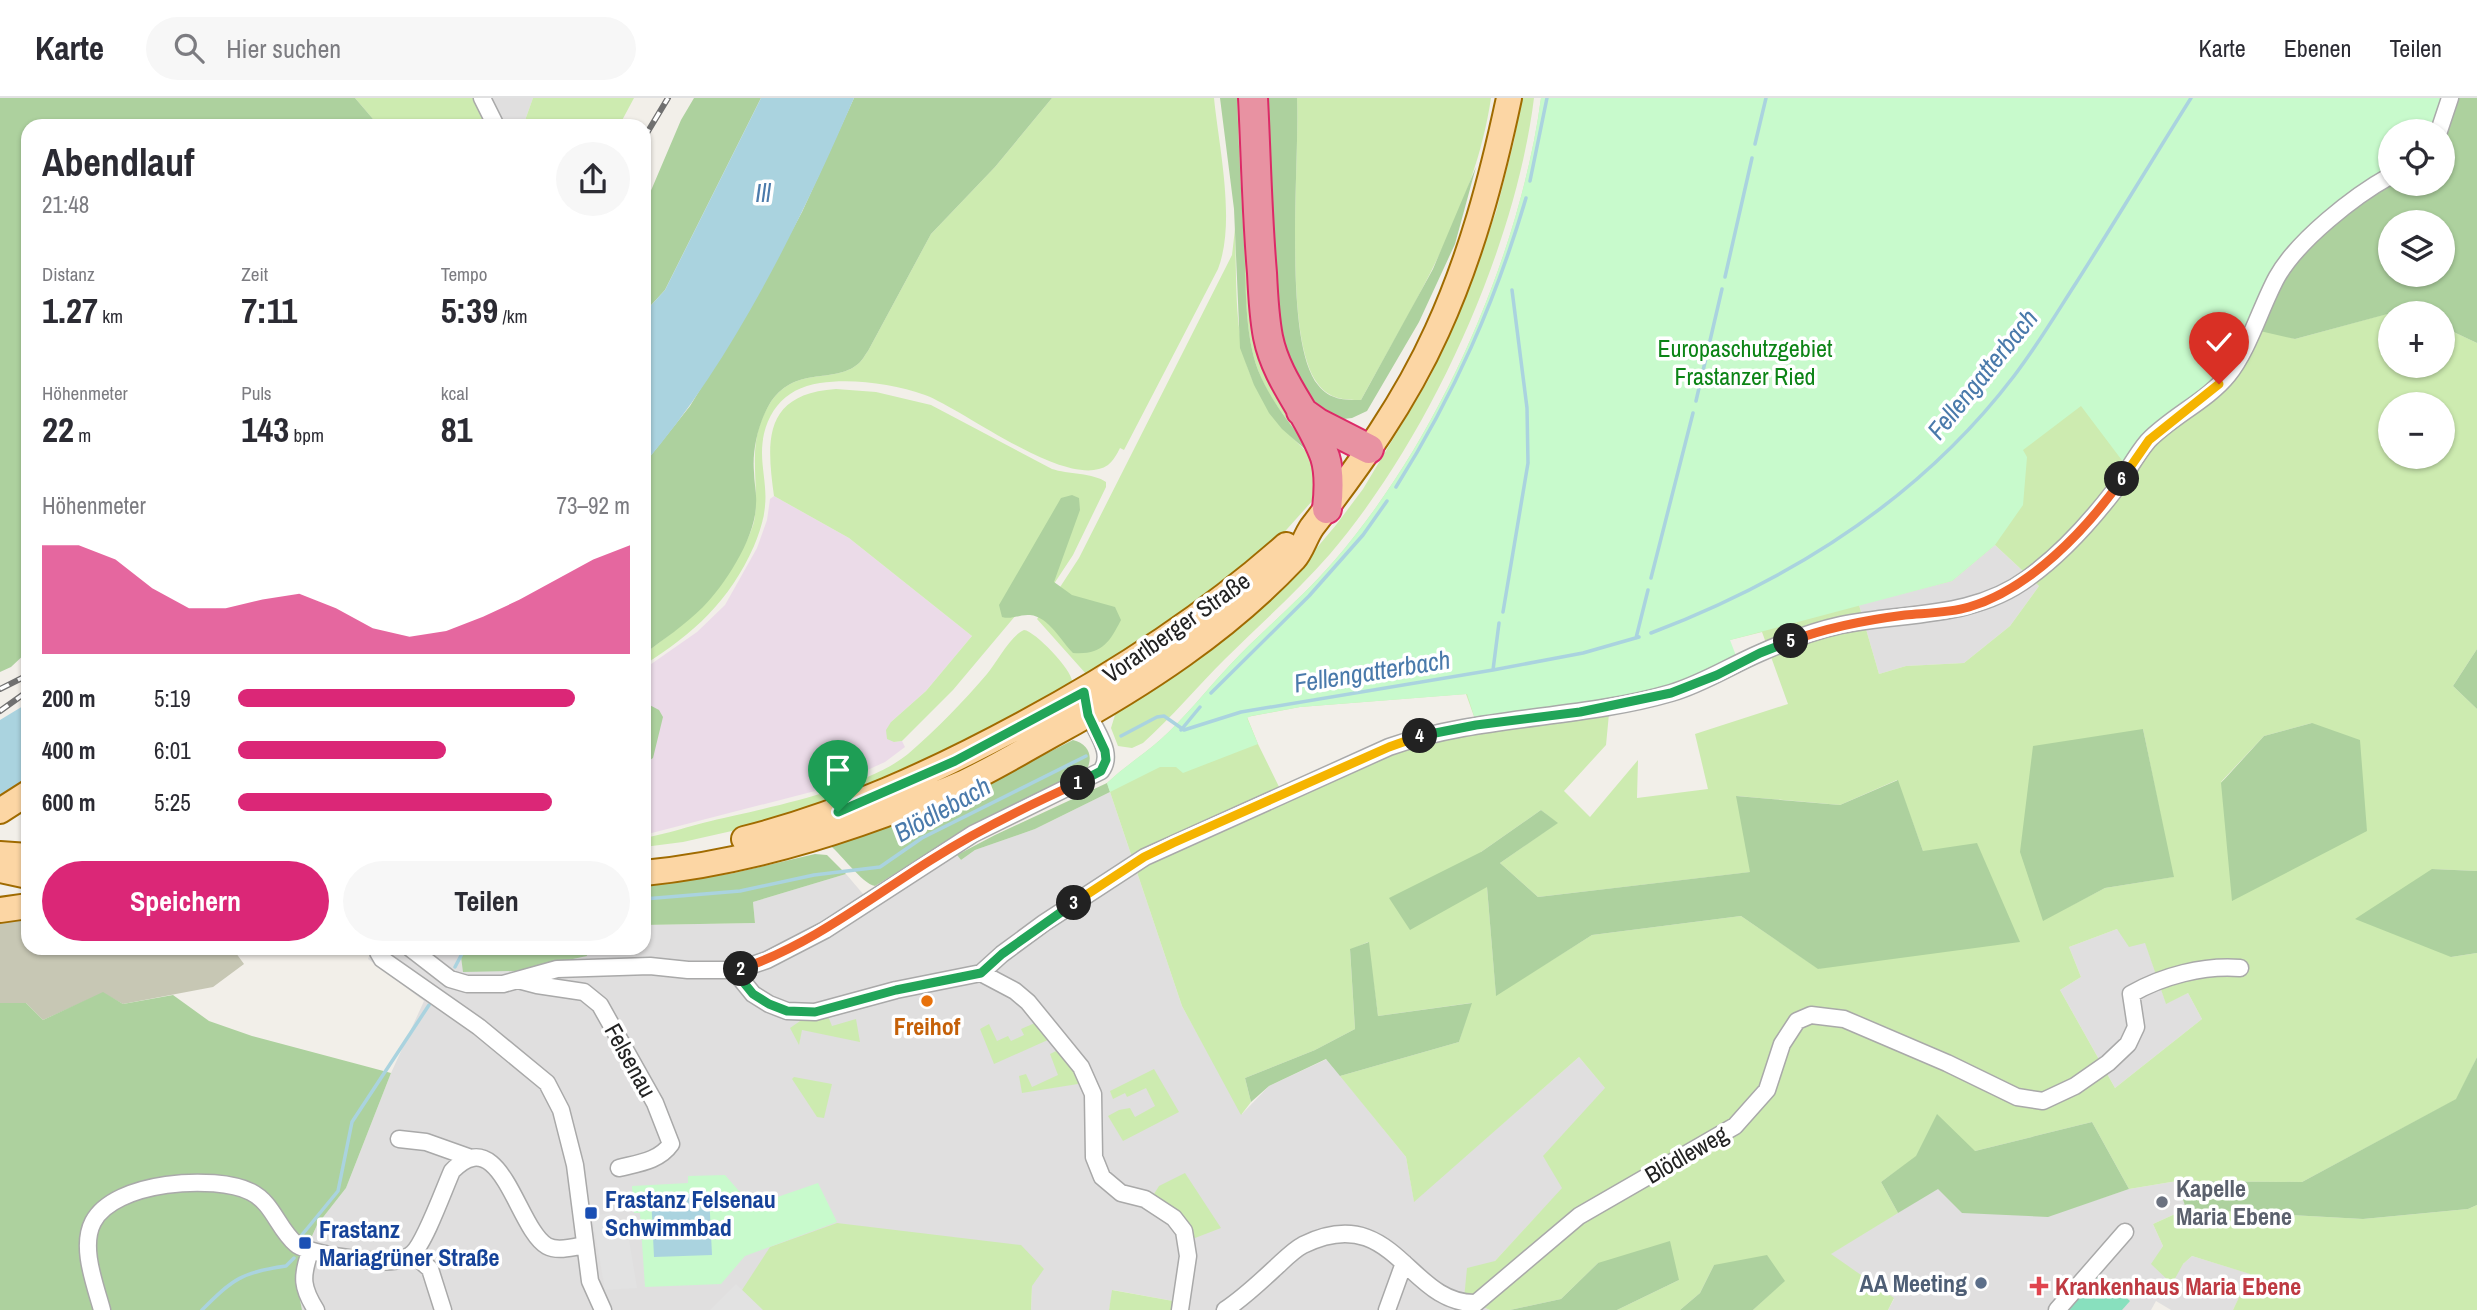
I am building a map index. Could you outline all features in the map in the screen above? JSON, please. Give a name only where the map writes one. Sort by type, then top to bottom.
[{"type":"highway","points":[[1253,98],[1260,250],[1268,337],[1285,384],[1326,459],[1329,485],[1319,519]]},
{"type":"highway","points":[[1300,411],[1364,457]]},
{"type":"highway","points":[[1315,436],[1364,457]]},
{"type":"main road","name":"Vorarlberger Straße","points":[[651,872],[737,858],[843,830],[964,782],[1086,703],[1242,584],[1319,519],[1364,457],[1424,356],[1458,280],[1494,165],[1508,98]]},
{"type":"main road","name":"Vorarlberger Straße","points":[[651,855],[734,841],[838,812],[1086,703]]},
{"type":"main road","points":[[0,811],[21,798]]},
{"type":"main road","points":[[0,911],[21,907]]},
{"type":"street","points":[[482,98],[492,119]]},
{"type":"street","points":[[2443,119],[2450,98]]},
{"type":"street","points":[[738,970],[740,978],[753,994],[769,1004],[787,1011],[815,1012],[896,990],[981,973],[1044,923],[1144,857],[1389,747],[1425,734],[1580,712],[1671,693],[1802,637],[1838,626],[1967,608],[1992,599],[2026,580],[2056,553],[2101,506],[2149,440],[2228,375],[2278,275],[2293,254],[2361,194],[2378,183]]},
{"type":"street","name":"Felsenau","points":[[419,955],[450,979],[467,984],[503,984],[557,969],[629,966],[738,970],[767,960],[825,930],[973,834],[1101,771],[1106,760],[1105,751],[1086,703]]},
{"type":"street","points":[[380,955],[479,1027],[547,1083],[561,1110],[575,1165],[590,1281],[603,1310]]},
{"type":"street","name":"Blödleweg","points":[[1225,1310],[1299,1247],[1335,1234],[1376,1241],[1446,1298],[1462,1304],[1476,1303],[1578,1216],[1735,1126],[1767,1090],[1782,1044],[1797,1021],[1811,1015],[1844,1019],[1947,1063],[2017,1097],[2043,1101],[2075,1086],[2108,1063],[2128,1044],[2136,1027],[2131,994],[2150,983],[2219,966],[2240,968]]},
{"type":"street","points":[[981,973],[1015,991],[1028,1002],[1081,1067],[1093,1094],[1094,1157],[1102,1177],[1121,1193],[1145,1199],[1174,1218],[1184,1231],[1188,1256],[1180,1310]]},
{"type":"street","name":"Felsenau","points":[[518,980],[584,992],[600,1005],[656,1103],[671,1144],[664,1153],[620,1168]]},
{"type":"street","points":[[399,1139],[426,1142],[471,1158],[490,1161],[538,1237],[548,1246],[560,1249],[584,1245]]},
{"type":"street","points":[[102,1310],[93,1277],[89,1245],[94,1221],[112,1202],[154,1187],[201,1183],[228,1185],[253,1193],[264,1201],[297,1246],[310,1252],[395,1262],[413,1254],[452,1171],[471,1158]]},
{"type":"street","points":[[2057,1310],[2125,1232]]},
{"type":"street","points":[[310,1252],[303,1270],[305,1293],[316,1310]]},
{"type":"street","points":[[413,1254],[430,1269],[443,1310]]},
{"type":"street","points":[[1387,1310],[1404,1263]]},
{"type":"shaded area","points":[[474,98],[533,98],[526,119],[482,119]]},
{"type":"shaded area","points":[[774,496],[849,538],[972,636],[926,691],[891,722],[894,742],[902,741],[905,747],[885,762],[815,791],[651,833],[651,664],[697,632],[725,605],[757,548],[767,520],[770,499]]},
{"type":"shaded area","points":[[1995,545],[2039,586],[2010,626],[1964,663],[1906,666],[1879,674],[1859,605],[1952,581]]},
{"type":"shaded area","points":[[1110,792],[1182,1006],[1242,1114],[1269,1086],[1327,1059],[1406,1157],[1414,1201],[1579,1057],[1606,1089],[1544,1156],[1563,1188],[1495,1261],[1464,1299],[1490,1310],[1171,1310],[1173,1301],[1113,1290],[1109,1310],[1031,1310],[1032,1286],[729,1310],[302,1310],[295,1275],[317,1225],[346,1188],[391,1073],[424,1001],[368,959],[370,955],[461,955],[464,972],[587,955],[651,955],[651,925],[755,923],[753,902],[846,874],[875,908],[957,855],[961,860],[975,850],[1035,829]]},
{"type":"shaded area","points":[[21,917],[21,955],[237,955],[244,964],[213,987],[123,1004],[103,993],[43,1020],[26,1003],[0,1003],[0,920]]},
{"type":"shaded area","points":[[2117,929],[2145,942],[2166,1003],[2188,993],[2202,1019],[2115,1088],[2060,990],[2081,977],[2069,947]]},
{"type":"shaded area","points":[[2177,1181],[2186,1209],[2153,1224],[2163,1246],[2152,1264],[2183,1264],[2192,1256],[2251,1274],[2233,1310],[2171,1310],[2156,1301],[2151,1310],[1888,1310],[1894,1299],[1830,1254],[1938,1188],[2048,1216],[2129,1189]]},
{"type":"shaded area","points":[[610,1213],[629,1240],[637,1288],[605,1290],[592,1216]]},
{"type":"shaded area","points":[[736,1284],[763,1310],[710,1310]]},
{"type":"green space","points":[[0,98],[355,98],[373,119],[21,119],[21,658],[11,667],[0,672]]},
{"type":"green space","points":[[355,98],[474,98],[482,119],[373,119]]},
{"type":"green space","points":[[533,98],[634,98],[623,119],[526,119]]},
{"type":"green space","points":[[694,98],[761,98],[665,290],[651,305],[651,191],[681,120]]},
{"type":"green space","points":[[854,98],[1052,98],[995,167],[931,234],[861,361],[837,374],[790,384],[779,392],[769,405],[755,447],[755,517],[738,560],[703,607],[651,649],[651,455],[690,406],[753,303],[802,212]]},
{"type":"green space","points":[[1052,98],[1214,98],[1225,185],[1226,229],[1223,250],[1218,269],[1124,450],[1120,448],[1108,465],[1091,470],[1069,468],[1017,446],[943,403],[913,391],[846,381],[820,383],[795,391],[777,406],[766,427],[762,453],[764,511],[758,537],[744,566],[708,614],[679,641],[651,660],[651,649],[712,596],[733,567],[746,542],[755,515],[758,432],[769,405],[779,392],[790,384],[837,374],[861,361],[931,234],[995,167]]},
{"type":"green space","points":[[1220,98],[1237,98],[1246,304],[1254,357],[1268,391],[1308,446],[1306,450],[1282,429],[1269,413],[1254,385],[1240,348],[1234,209]]},
{"type":"green space","points":[[1237,98],[1242,98],[1263,366],[1281,403],[1311,441],[1319,488],[1314,499],[1279,538],[1188,611],[1087,675],[1037,619],[1079,558],[1232,255],[1235,229],[1238,322],[1250,374],[1262,399],[1280,424],[1305,450],[1308,445],[1273,400],[1258,370],[1251,344],[1245,291]]},
{"type":"green space","points":[[1267,98],[1297,98],[1295,248],[1300,330],[1307,363],[1318,385],[1327,394],[1338,398],[1361,400],[1433,269],[1476,167],[1455,244],[1419,322],[1367,411],[1352,418],[1335,420],[1308,402],[1283,354],[1273,245]]},
{"type":"green space","points":[[1297,98],[1491,98],[1483,138],[1457,216],[1421,291],[1361,400],[1337,398],[1322,389],[1307,361],[1300,329],[1295,248]]},
{"type":"green space","points":[[1522,98],[1534,98],[1524,156],[1508,217],[1462,340],[1401,455],[1366,507],[1305,582],[1143,743],[1132,748],[1118,746],[1111,728],[1115,715],[1304,563],[1363,489],[1429,379],[1464,302],[1496,212]]},
{"type":"green space","points":[[1541,98],[2295,339],[2378,316],[2378,378],[2455,378],[2455,333],[2477,343],[2477,649],[2453,686],[2477,709],[2477,871],[2432,869],[2451,957],[2477,953],[2477,1057],[2457,1099],[2302,1182],[2177,1181],[2129,1189],[2092,1122],[1975,1151],[1916,1157],[1881,1182],[1898,1213],[1831,1254],[1894,1298],[1888,1310],[1753,1310],[1784,1281],[1714,1265],[1700,1293],[1680,1310],[1617,1310],[1679,1280],[1598,1263],[1561,1299],[1510,1310],[1490,1310],[1464,1299],[1467,1268],[1495,1261],[1562,1188],[1543,1156],[1605,1088],[1579,1057],[1414,1202],[1406,1157],[1340,1076],[1459,1042],[1471,1003],[1378,1016],[1368,942],[1350,950],[1355,1029],[1315,1050],[1245,1078],[1251,1102],[1241,1115],[1182,1006],[1107,783],[1179,722],[1229,666],[1334,561],[1372,513],[1440,403],[1469,344],[1494,282],[1530,158]],"holes":[[[1995,545],[2039,586],[2010,626],[1964,663],[1906,666],[1879,674],[1859,605],[1952,581]],[[1762,632],[1788,704],[1695,734],[1708,789],[1637,798],[1638,760],[1590,817],[1564,791],[1606,745],[1610,703],[1730,640]],[[1466,694],[1476,722],[1394,750],[1285,799],[1247,717],[1300,707]],[[2312,723],[2221,782],[2264,736]],[[2143,729],[2173,877],[2105,888],[2043,920]],[[1897,780],[1923,851],[1819,969],[1741,916],[1592,935],[1496,995],[1487,887],[1481,852],[1541,810],[1557,823],[1500,863],[1538,897],[1751,872],[1737,796],[1840,805]],[[2117,929],[2129,947],[2145,943],[2166,1004],[2188,993],[2202,1019],[2115,1088],[2060,990],[2081,977],[2069,947]]]},
{"type":"green space","name":"Europaschutzgebiet Frastanzer Ried","points":[[1541,98],[2445,98],[2438,119],[2378,119],[2378,180],[2312,230],[2232,361],[2127,467],[2081,406],[2023,450],[2027,457],[2023,505],[1995,545],[1952,581],[1730,640],[1738,661],[1667,690],[1476,722],[1467,694],[1300,707],[1251,716],[1247,718],[1258,744],[1183,773],[1176,767],[1160,767],[1110,792],[1107,783],[1154,745],[1187,713],[1229,666],[1334,561],[1372,513],[1440,403],[1469,344],[1494,282],[1530,158]]},
{"type":"green space","points":[[2399,98],[2477,98],[2477,343],[2455,333],[2455,301],[2378,301],[2378,317],[2295,339],[2195,316],[2378,120],[2378,196],[2455,196],[2455,119],[2379,119]]},
{"type":"green space","points":[[836,389],[876,392],[931,405],[1052,469],[1095,477],[1106,482],[1073,555],[1044,599],[1016,615],[953,690],[902,741],[887,739],[886,730],[891,722],[926,691],[972,636],[849,538],[774,496],[770,456],[775,423],[783,410],[795,400],[812,393]]},
{"type":"green space","points":[[1072,495],[1079,498],[1080,510],[1054,582],[1072,595],[1115,607],[1121,620],[1103,646],[1098,650],[1083,653],[1073,653],[1049,625],[1037,617],[1002,617],[999,605],[1061,498]]},
{"type":"green space","points":[[1024,630],[1029,632],[1060,660],[1070,676],[1071,687],[896,776],[767,823],[683,842],[651,846],[651,836],[814,796],[889,766],[908,754],[949,716]]},
{"type":"green space","points":[[2477,649],[2477,709],[2453,686]]},
{"type":"green space","points":[[651,706],[659,710],[663,717],[651,759]]},
{"type":"green space","points":[[2312,723],[2360,740],[2367,831],[2232,901],[2221,783],[2264,736]]},
{"type":"green space","points":[[2143,729],[2174,877],[2105,888],[2043,921],[2020,852],[2033,746]]},
{"type":"green space","points":[[1073,740],[1083,745],[1090,756],[1086,771],[969,828],[875,886],[864,880],[826,842],[1020,767]]},
{"type":"green space","points":[[1898,780],[1923,851],[1977,843],[2020,942],[1818,969],[1741,916],[1592,935],[1496,996],[1487,887],[1410,930],[1389,898],[1481,852],[1541,810],[1558,823],[1500,863],[1538,897],[1750,872],[1736,796],[1840,805]]},
{"type":"green space","points":[[1107,783],[1110,792],[1035,829],[975,850],[961,860],[957,855],[995,835]]},
{"type":"green space","points":[[815,854],[827,855],[846,874],[753,902],[755,923],[651,925],[651,886],[734,873]]},
{"type":"green space","points":[[2432,869],[2477,871],[2477,953],[2451,957],[2355,919]]},
{"type":"green space","points":[[1369,942],[1378,1016],[1472,1003],[1459,1042],[1340,1076],[1326,1059],[1269,1086],[1251,1102],[1245,1078],[1315,1050],[1355,1029],[1350,949]]},
{"type":"green space","points":[[461,955],[587,956],[516,971],[463,972]]},
{"type":"green space","points":[[103,992],[123,1004],[173,995],[209,1021],[252,1036],[391,1073],[346,1188],[317,1225],[295,1274],[302,1310],[0,1310],[0,1003],[26,1003],[43,1020]]},
{"type":"green space","points":[[828,1016],[832,1026],[856,1019],[860,1042],[802,1030],[799,1045],[790,1028],[803,1019]]},
{"type":"green space","points":[[1035,1023],[1050,1039],[994,1064],[980,1029],[989,1024],[997,1041],[1008,1036],[1011,1041],[1024,1035],[1021,1029]]},
{"type":"green space","points":[[1058,1050],[1084,1083],[1022,1093],[1019,1076],[1026,1074],[1032,1087],[1058,1075],[1050,1054]]},
{"type":"green space","points":[[2477,1057],[2477,1205],[2468,1209],[2363,1219],[2186,1209],[2177,1181],[2302,1182],[2456,1099]]},
{"type":"green space","points":[[1154,1069],[1179,1112],[1123,1141],[1108,1116],[1130,1108],[1135,1117],[1155,1106],[1146,1088],[1127,1097],[1125,1093],[1113,1099],[1110,1091]]},
{"type":"green space","points":[[794,1077],[832,1084],[824,1118],[817,1117],[792,1079]]},
{"type":"green space","points":[[1937,1114],[1975,1151],[2092,1122],[2129,1189],[2048,1217],[1962,1213],[1938,1189],[1898,1213],[1881,1182],[1916,1156]]},
{"type":"green space","points":[[1185,1173],[1221,1228],[1195,1238],[1154,1194],[1159,1186]]},
{"type":"green space","points":[[725,1175],[739,1191],[763,1202],[818,1183],[837,1222],[745,1256],[721,1284],[645,1287],[640,1213],[634,1213],[632,1186],[688,1183],[688,1176]]},
{"type":"green space","points":[[2477,1205],[2477,1310],[2233,1310],[2250,1274],[2192,1256],[2183,1264],[2172,1284],[2151,1264],[2163,1246],[2153,1224],[2186,1209],[2363,1219],[2468,1209]]},
{"type":"green space","points":[[837,1223],[1021,1245],[1044,1269],[1032,1286],[1031,1310],[729,1310],[770,1247]]},
{"type":"green space","points":[[1670,1241],[1679,1280],[1617,1310],[1510,1310],[1561,1299],[1598,1263]]},
{"type":"green space","points":[[1767,1255],[1785,1281],[1753,1310],[1680,1310],[1700,1293],[1714,1265]]},
{"type":"green space","points":[[2099,1274],[2130,1301],[2122,1310],[2067,1310]]},
{"type":"green space","points":[[1112,1290],[1173,1301],[1171,1310],[1109,1310]]},
{"type":"water","name":"Ill","points":[[761,98],[854,98],[811,193],[762,289],[706,381],[651,455],[651,305],[665,290]]},
{"type":"water","points":[[21,707],[21,790],[0,812],[0,720]]},
{"type":"water","points":[[709,1193],[712,1255],[654,1257],[651,1196]]},
{"type":"waterway","points":[[1530,181],[1547,98]]},
{"type":"waterway","points":[[1755,144],[1766,98]]},
{"type":"waterway","name":"Fellengatterbach","points":[[1651,633],[1755,587],[1804,560],[1896,497],[1938,460],[1978,420],[2031,353],[2191,98]]},
{"type":"waterway","points":[[1725,277],[1752,158]]},
{"type":"waterway","points":[[1396,487],[1436,418],[1471,347],[1501,275],[1526,198]]},
{"type":"waterway","points":[[1696,401],[1722,289]]},
{"type":"waterway","points":[[1503,612],[1528,463],[1527,408],[1512,290]]},
{"type":"waterway","points":[[1651,578],[1693,413]]},
{"type":"waterway","points":[[1211,693],[1309,596],[1363,535],[1387,501]]},
{"type":"waterway","points":[[1636,638],[1648,590]]},
{"type":"waterway","points":[[1493,670],[1499,623]]},
{"type":"waterway","name":"Fellengatterbach","points":[[1121,736],[1157,717],[1164,716],[1184,730],[1241,712],[1493,670],[1583,653],[1639,637]]},
{"type":"waterway","points":[[1181,730],[1200,707]]},
{"type":"waterway","name":"Blödlebach","points":[[651,898],[740,891],[814,875],[880,867],[922,838],[1086,756]]},
{"type":"waterway","points":[[455,967],[461,955]]},
{"type":"waterway","points":[[301,1236],[338,1191],[352,1122],[429,1005]]},
{"type":"waterway","points":[[202,1310],[239,1279],[248,1274],[286,1266],[294,1258]]},
{"type":"railway","points":[[651,126],[668,98]]},
{"type":"railway","points":[[0,689],[21,678]]},
{"type":"railway","points":[[0,711],[21,696]]},
{"type":"place","name":"Freihof","points":[[927,1001]]},
{"type":"place","name":"Kapelle Maria Ebene","points":[[2162,1202]]},
{"type":"place","name":"Frastanz Felsenau Schwimmbad","points":[[591,1213]]},
{"type":"place","name":"Frastanz Mariagrüner Straße","points":[[305,1243]]},
{"type":"place","name":"AA Meeting","points":[[1981,1283]]},
{"type":"place","name":"Krankenhaus Maria Ebene","points":[[2039,1286]]},
{"type":"route","points":[[838,812],[955,761],[1084,692],[1088,715],[1105,751],[1104,767],[1086,780],[973,834],[872,897],[825,930],[767,960],[738,970],[740,978],[753,994],[787,1011],[815,1012],[896,990],[981,973],[1044,923],[1144,857],[1389,747],[1425,734],[1528,717],[1580,712],[1671,693],[1717,675],[1760,653],[1838,626],[1967,608],[1992,599],[2026,580],[2049,561],[2113,492],[2149,440],[2219,384]]}]
